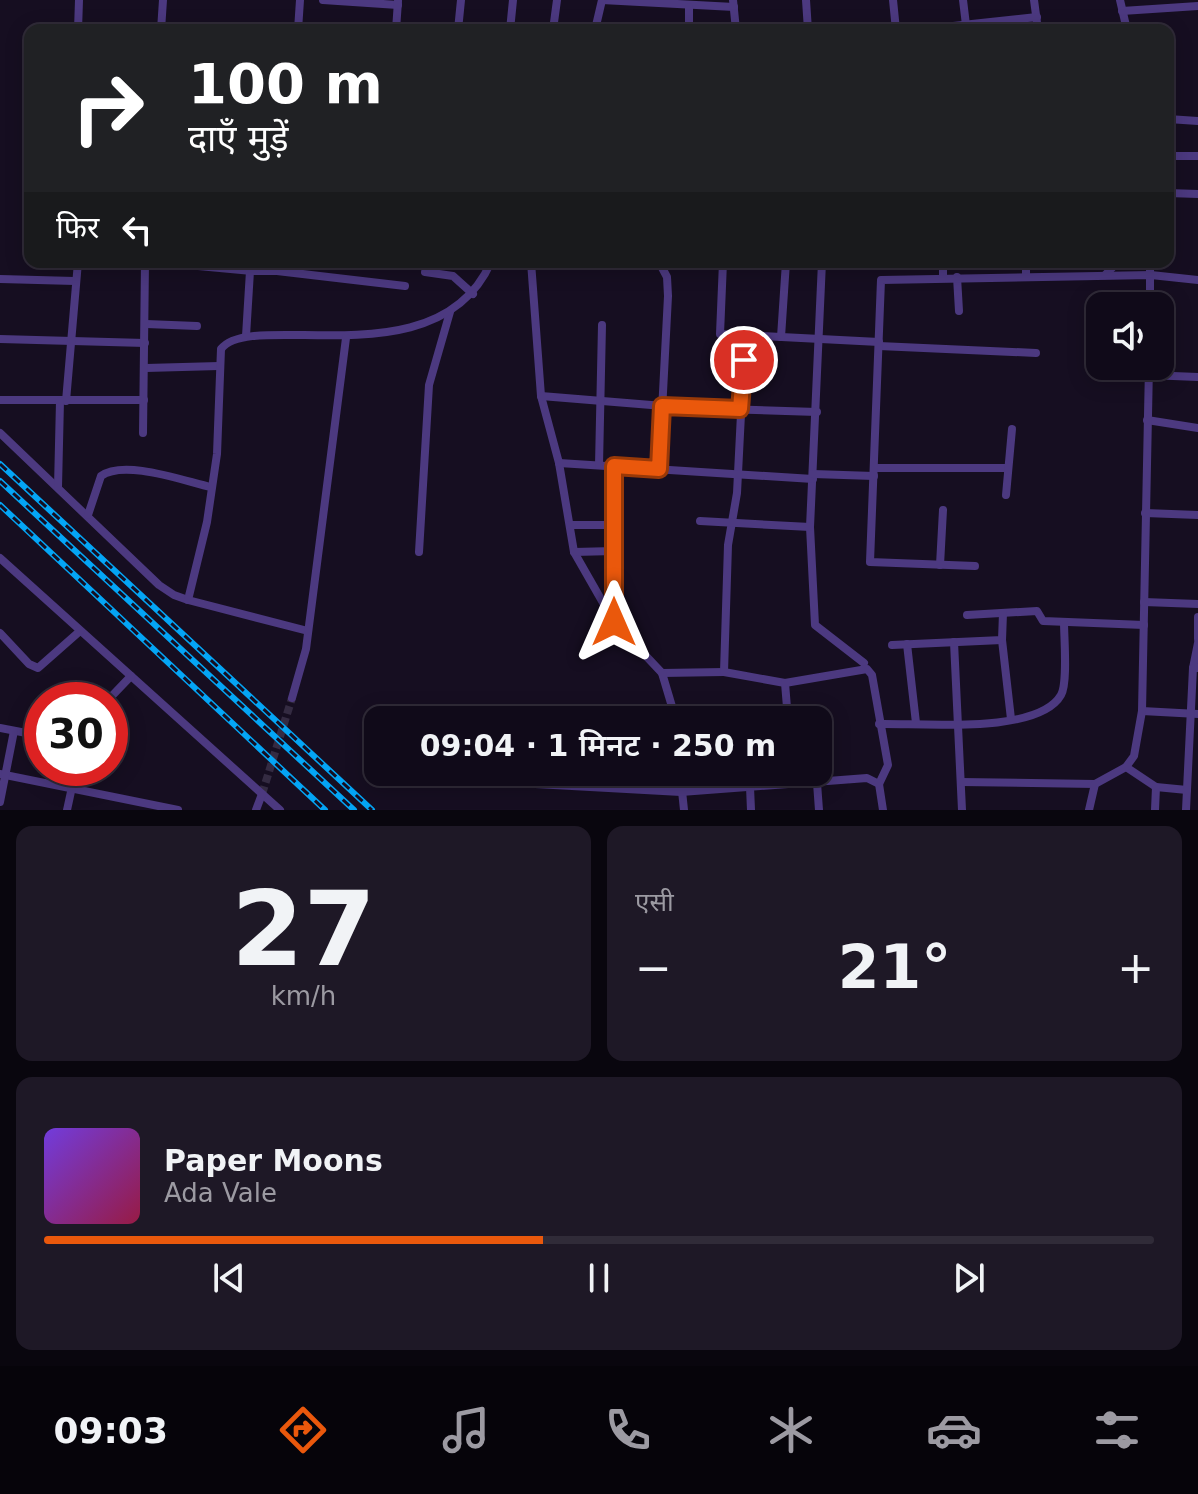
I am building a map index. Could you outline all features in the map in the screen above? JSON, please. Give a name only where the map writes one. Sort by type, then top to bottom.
[{"type":"street","points":[[78,24],[79,0]]},
{"type":"street","points":[[161,24],[163,0]]},
{"type":"street","points":[[298,24],[300,0]]},
{"type":"street","points":[[323,0],[398,2],[396,24]]},
{"type":"street","points":[[459,24],[461,0]]},
{"type":"street","points":[[511,24],[513,0]]},
{"type":"street","points":[[554,24],[557,0]]},
{"type":"street","points":[[596,24],[602,0],[689,7],[733,3],[735,24]]},
{"type":"street","points":[[806,0],[808,24]]},
{"type":"street","points":[[893,0],[895,24]]},
{"type":"street","points":[[961,24],[963,0]]},
{"type":"street","points":[[1034,0],[1038,24]]},
{"type":"street","points":[[1120,0],[1125,24]]},
{"type":"street","points":[[1122,11],[1198,6]]},
{"type":"street","points":[[689,7],[689,24]]},
{"type":"street","points":[[984,24],[1037,17]]},
{"type":"street","points":[[1174,119],[1198,121]]},
{"type":"street","points":[[1174,156],[1198,156]]},
{"type":"street","points":[[1174,193],[1198,194]]},
{"type":"street","points":[[58,487],[63,401],[77,268]]},
{"type":"street","points":[[143,433],[148,268]]},
{"type":"street","points":[[213,268],[252,271],[268,268]]},
{"type":"street","points":[[291,268],[405,286]]},
{"type":"street","points":[[188,600],[207,522],[217,454],[219,366],[225,343],[246,336],[346,338],[396,330],[450,312],[473,294],[488,268]]},
{"type":"street","points":[[531,268],[541,396],[559,463],[574,552],[614,622],[662,673],[672,706]]},
{"type":"street","points":[[659,469],[668,296],[667,277],[662,268]]},
{"type":"street","points":[[723,268],[720,334],[1036,353]]},
{"type":"street","points":[[781,337],[786,268]]},
{"type":"street","points":[[822,268],[810,527],[815,625],[864,663]]},
{"type":"street","points":[[882,268],[870,562],[975,566]]},
{"type":"street","points":[[943,268],[943,278]]},
{"type":"street","points":[[1026,268],[1026,276]]},
{"type":"street","points":[[1105,275],[1112,268]]},
{"type":"street","points":[[1150,268],[1150,292]]},
{"type":"street","points":[[246,336],[252,271]]},
{"type":"street","points":[[425,272],[453,276],[473,294]]},
{"type":"street","points":[[881,280],[1105,275],[1151,275],[1198,280]]},
{"type":"street","points":[[957,277],[959,311]]},
{"type":"street","points":[[0,279],[75,281]]},
{"type":"street","points":[[419,552],[429,385],[450,312]]},
{"type":"street","points":[[146,324],[197,326]]},
{"type":"street","points":[[599,465],[602,325]]},
{"type":"street","points":[[724,672],[728,545],[738,473],[745,335]]},
{"type":"street","points":[[292,698],[308,631],[346,338]]},
{"type":"street","points":[[0,339],[145,343]]},
{"type":"street","points":[[146,368],[219,366]]},
{"type":"street","points":[[1174,374],[1198,377]]},
{"type":"street","points":[[961,782],[1095,784],[1126,767],[1134,756],[1142,711],[1148,380]]},
{"type":"street","points":[[541,396],[662,406],[817,412]]},
{"type":"street","points":[[0,400],[144,400]]},
{"type":"street","points":[[1147,420],[1198,428]]},
{"type":"street","points":[[1006,495],[1012,429]]},
{"type":"street","points":[[0,433],[167,592],[308,631]]},
{"type":"street","points":[[559,463],[813,477],[1008,468]]},
{"type":"street","points":[[614,466],[614,622]]},
{"type":"street","points":[[88,515],[101,476],[114,470],[138,471],[211,487]]},
{"type":"street","points":[[940,565],[943,510]]},
{"type":"street","points":[[1145,513],[1198,515]]},
{"type":"street","points":[[700,521],[810,527]]},
{"type":"street","points":[[570,525],[614,525]]},
{"type":"street","points":[[574,552],[614,551]]},
{"type":"street","points":[[0,558],[280,810]]},
{"type":"street","points":[[1144,602],[1198,604]]},
{"type":"street","points":[[967,615],[1037,611],[1043,621],[1144,625]]},
{"type":"street","points":[[1003,613],[1002,640],[1011,719]]},
{"type":"street","points":[[1186,810],[1198,617]]},
{"type":"street","points":[[879,724],[956,726],[1050,710],[1063,693],[1064,622]]},
{"type":"street","points":[[0,633],[29,664],[38,668],[80,631]]},
{"type":"street","points":[[892,645],[1002,640]]},
{"type":"street","points":[[954,642],[962,810]]},
{"type":"street","points":[[907,644],[916,723]]},
{"type":"street","points":[[662,673],[724,672],[785,683],[867,669],[872,675],[888,765],[879,784],[883,810]]},
{"type":"street","points":[[125,682],[131,676]]},
{"type":"street","points":[[785,683],[787,706]]},
{"type":"street","points":[[1142,711],[1193,714]]},
{"type":"street","points":[[0,728],[24,733]]},
{"type":"street","points":[[0,802],[3,774],[14,731]]},
{"type":"street","points":[[1126,767],[1156,787],[1187,790]]},
{"type":"street","points":[[3,774],[72,787],[135,805],[178,810]]},
{"type":"street","points":[[832,782],[867,778],[879,784]]},
{"type":"street","points":[[1089,810],[1095,784]]},
{"type":"street","points":[[573,786],[681,792],[761,786]]},
{"type":"street","points":[[681,786],[684,810]]},
{"type":"street","points":[[817,786],[819,810]]},
{"type":"street","points":[[67,810],[72,787]]},
{"type":"street","points":[[750,787],[751,810]]},
{"type":"street","points":[[1155,810],[1156,787]]},
{"type":"street","points":[[256,810],[262,794]]},
{"type":"tunnel","points":[[262,794],[292,698]]},
{"type":"railway","points":[[0,464],[372,810]]},
{"type":"railway","points":[[0,481],[354,810]]},
{"type":"railway","points":[[0,505],[325,810]]},
{"type":"route","points":[[614,622],[614,466],[659,469],[662,406],[740,409],[744,360]]}]
